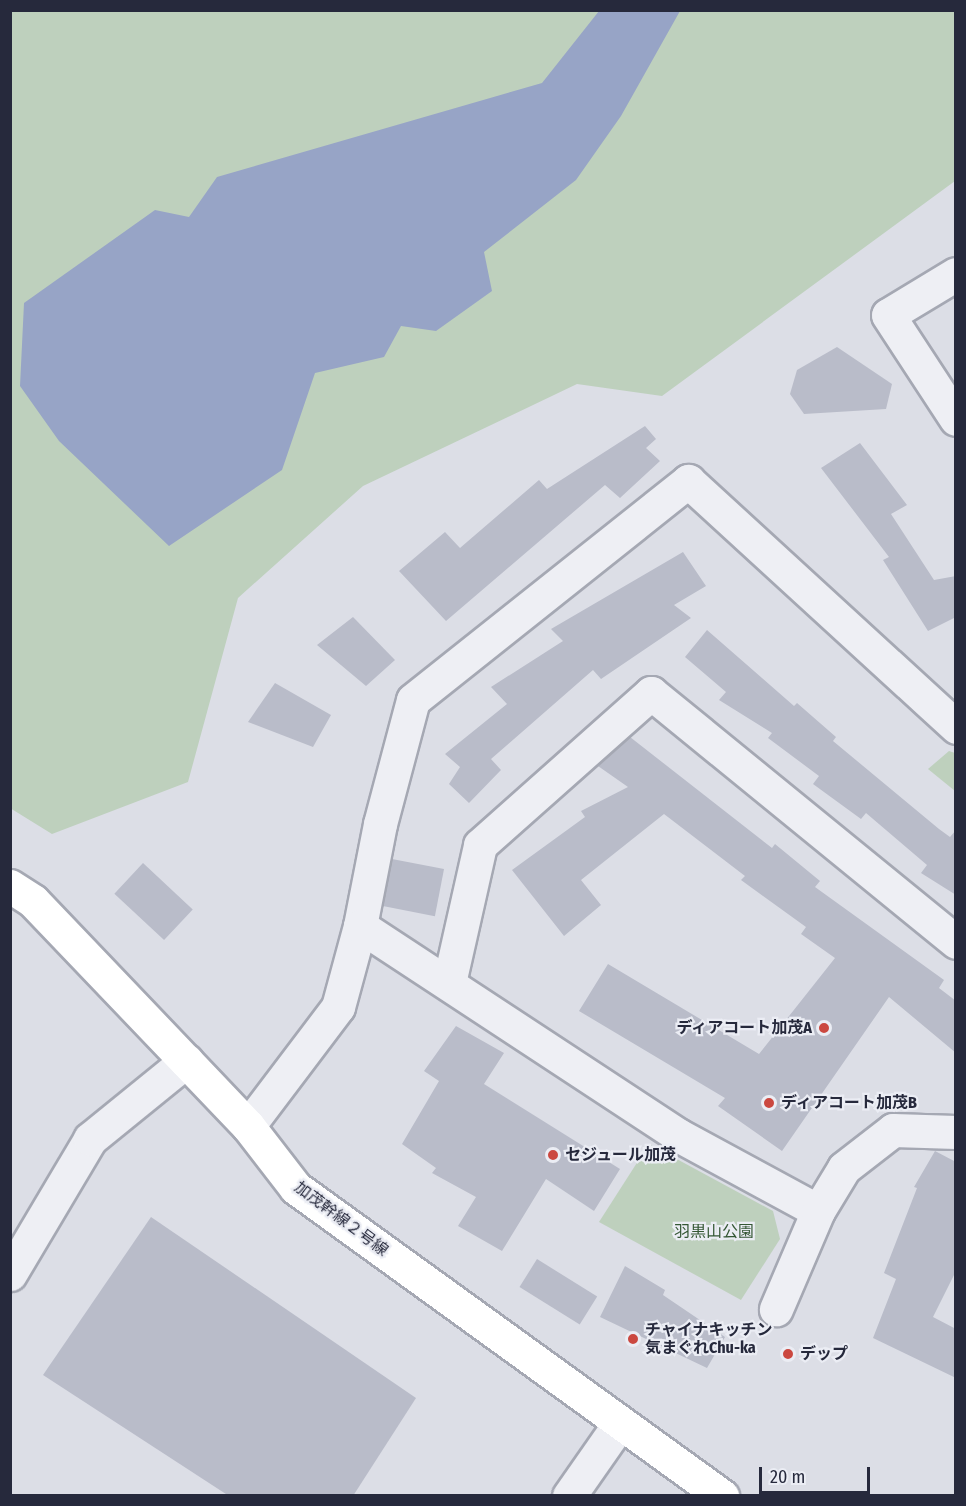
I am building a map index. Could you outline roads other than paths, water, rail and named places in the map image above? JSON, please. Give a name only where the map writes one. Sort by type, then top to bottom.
[{"type":"street","points":[[956,274],[888,315],[956,419]]},
{"type":"street","points":[[248,1126],[338,1007],[360,926],[380,824],[413,700],[688,481],[956,726]]},
{"type":"street","points":[[449,983],[480,845],[651,693],[956,942]]},
{"type":"street","name":"加茂幹線２号線","points":[[10,886],[33,901],[248,1126],[296,1188],[722,1496]]},
{"type":"street","points":[[360,926],[678,1135],[818,1211]]},
{"type":"street","points":[[10,1274],[90,1139],[186,1061]]},
{"type":"street","points":[[776,1309],[818,1211],[844,1168],[893,1130],[956,1132]]},
{"type":"street","points":[[569,1496],[620,1423]]},
{"type":"water","points":[[599,11],[680,11],[621,116],[576,180],[484,252],[492,291],[436,331],[401,326],[384,357],[315,373],[282,470],[169,546],[59,441],[20,386],[24,303],[155,210],[189,217],[217,177],[542,83]]},
{"type":"place","name":"ディアコート加茂A","points":[[824,1028]]},
{"type":"place","name":"ディアコート加茂B","points":[[769,1103]]},
{"type":"place","name":"セジュール加茂","points":[[553,1155]]},
{"type":"place","name":"チャイナキッチン 気まぐれChu-ka","points":[[633,1339]]},
{"type":"place","name":"デップ","points":[[788,1354]]},
{"type":"park label","name":"羽黒山公園","points":[[714,1232]]}]
